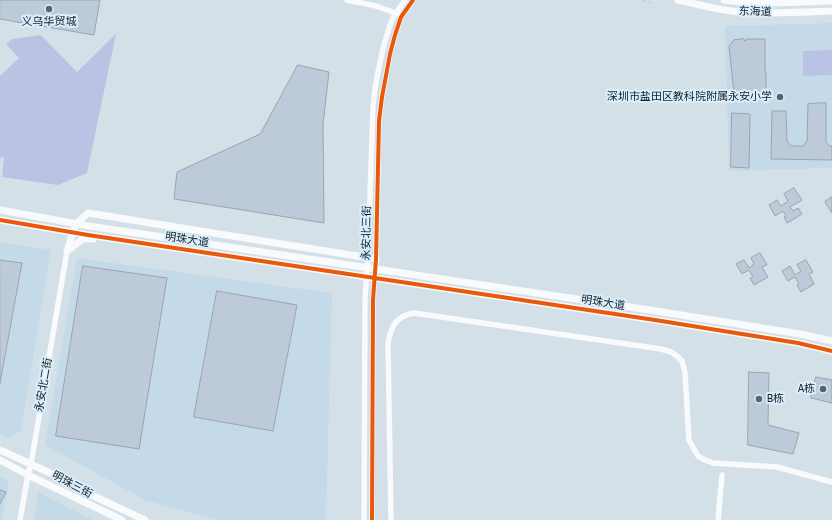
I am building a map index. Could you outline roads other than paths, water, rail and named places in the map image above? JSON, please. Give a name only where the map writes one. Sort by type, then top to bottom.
[{"type":"street","points":[[347,0],[376,6],[396,13],[402,17]]},
{"type":"street","name":"永安北三街","points":[[372,520],[373,300],[375,274],[372,258],[372,120],[375,86],[387,35],[396,13],[405,0]]},
{"type":"street","name":"永安北三街","points":[[364,520],[365,299],[372,258],[379,121],[390,54],[395,35],[402,17],[413,0]]},
{"type":"street","name":"东海道","points":[[678,0],[703,6],[757,13],[832,11]]},
{"type":"street","name":"东海道","points":[[724,0],[739,2],[832,1]]},
{"type":"street","name":"明珠大道","points":[[0,210],[89,226],[656,311],[800,334],[832,341]]},
{"type":"street","name":"明珠大道","points":[[67,251],[76,224],[88,214],[372,258]]},
{"type":"street","name":"明珠大道","points":[[0,220],[88,235],[655,320],[798,343],[832,351]]},
{"type":"street","name":"明珠大道","points":[[67,251],[83,239],[94,238],[367,282]]},
{"type":"street","name":"永安北二街","points":[[20,520],[67,251]]},
{"type":"street","points":[[367,282],[375,274]]},
{"type":"street","points":[[391,520],[389,334],[398,320],[405,315],[414,313],[661,349],[671,352],[682,361],[685,373],[689,440],[698,456],[713,463],[777,468],[832,482]]},
{"type":"street","name":"明珠三街","points":[[0,450],[144,520]]},
{"type":"street","name":"明珠三街","points":[[0,460],[122,520]]},
{"type":"street","points":[[718,520],[722,475]]},
{"type":"place","name":"义乌华贸城","points":[[49,9]]},
{"type":"place","name":"深圳市盐田区教科院附属永安小学","points":[[780,97]]},
{"type":"place","name":"A栋","points":[[823,389]]},
{"type":"place","name":"B栋","points":[[759,399]]}]
